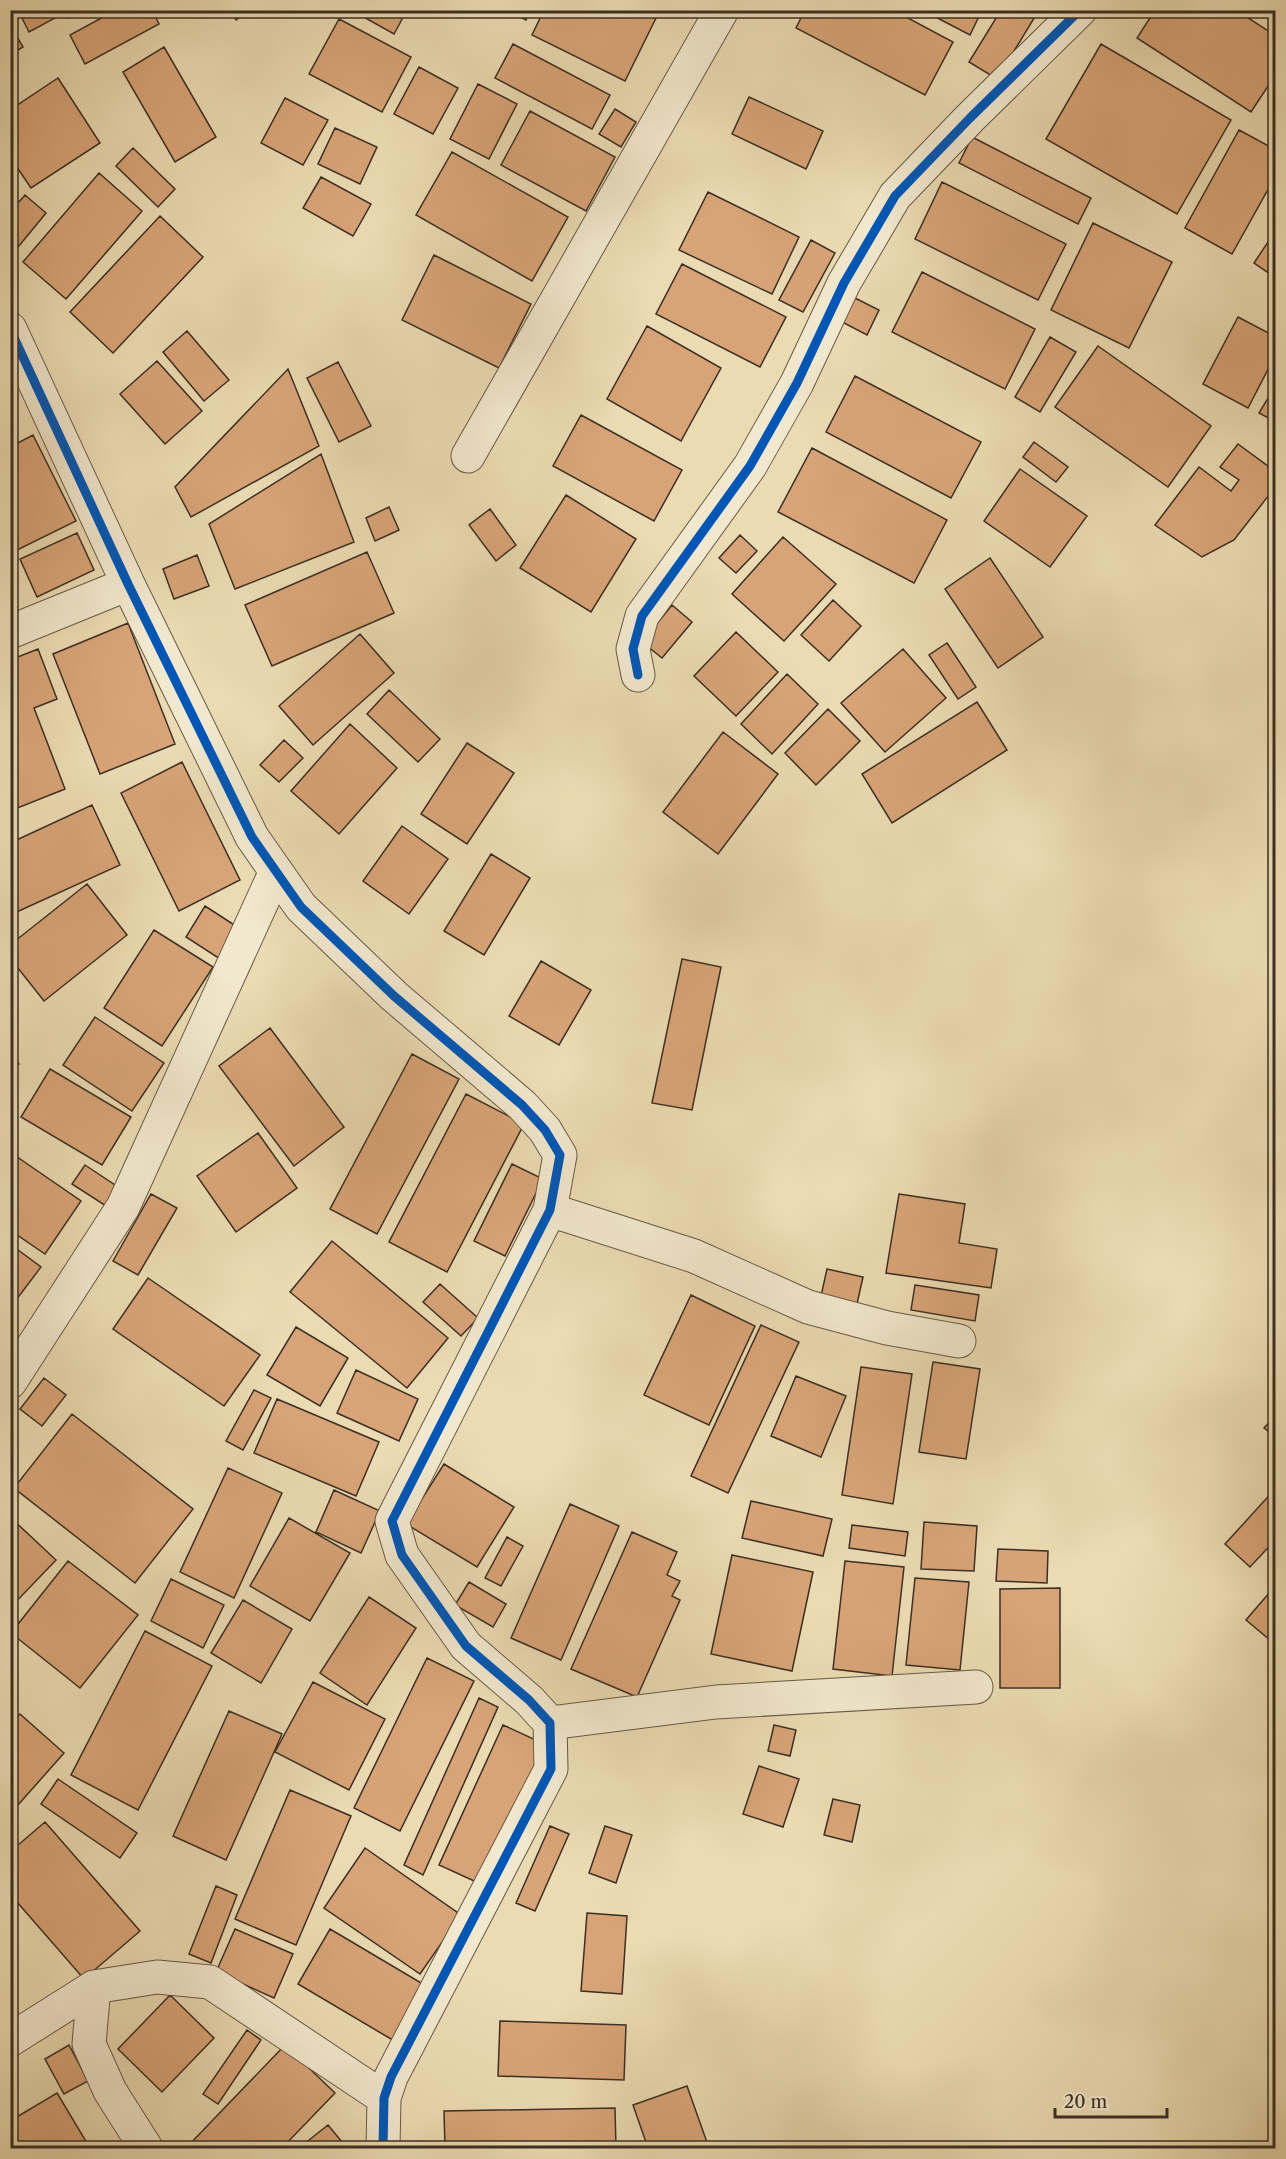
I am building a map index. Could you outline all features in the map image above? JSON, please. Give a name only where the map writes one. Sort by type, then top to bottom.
[{"type":"street","points":[[468,456],[722,10]]},
{"type":"street","points":[[638,675],[633,649],[642,616],[750,466],[797,383],[843,283],[895,196],[970,118],[1080,10]]},
{"type":"street","points":[[15,347],[252,837],[301,907],[394,996],[522,1105],[545,1130],[560,1155],[550,1210],[392,1521],[402,1555],[466,1646],[529,1700],[550,1723],[551,1769],[423,2020],[391,2077],[384,2098],[383,2148]]},
{"type":"street","points":[[10,632],[128,584]]},
{"type":"street","points":[[10,1382],[123,1207],[276,871]]},
{"type":"street","points":[[550,1210],[694,1256],[808,1308],[887,1328],[960,1341]]},
{"type":"street","points":[[550,1723],[716,1702],[976,1687]]},
{"type":"street","points":[[10,2040],[94,1987],[157,1977],[210,1982],[384,2098]]},
{"type":"street","points":[[94,1987],[89,2044],[110,2091],[146,2148]]},
{"type":"building","points":[[18,10],[54,10],[57,17],[29,32]]},
{"type":"building","points":[[64,10],[82,10],[68,18]]},
{"type":"building","points":[[116,10],[152,10],[159,24],[85,64],[70,35]]},
{"type":"building","points":[[229,10],[250,10],[236,20]]},
{"type":"building","points":[[351,10],[407,10],[394,34]]},
{"type":"building","points":[[506,10],[531,10],[526,20]]},
{"type":"building","points":[[544,10],[647,10],[657,16],[625,81],[532,35]]},
{"type":"building","points":[[805,10],[893,10],[953,42],[925,95],[796,28]]},
{"type":"building","points":[[922,10],[982,10],[970,35]]},
{"type":"building","points":[[1001,10],[1028,10],[1036,15],[997,79],[969,62]]},
{"type":"building","points":[[1155,10],[1236,10],[1276,36],[1276,74],[1251,112],[1137,38]]},
{"type":"building","points":[[339,19],[411,57],[382,112],[309,74]]},
{"type":"building","points":[[10,25],[23,47],[10,55]]},
{"type":"building","points":[[513,44],[610,95],[592,129],[495,78]]},
{"type":"building","points":[[1101,44],[1231,120],[1177,214],[1046,139]]},
{"type":"building","points":[[164,47],[216,137],[175,162],[123,72]]},
{"type":"building","points":[[419,67],[458,88],[433,134],[394,114]]},
{"type":"building","points":[[58,78],[100,143],[31,188],[10,157],[10,110]]},
{"type":"building","points":[[478,84],[517,104],[489,159],[450,139]]},
{"type":"building","points":[[749,97],[823,131],[806,169],[732,134]]},
{"type":"building","points":[[285,98],[328,120],[303,165],[261,143]]},
{"type":"building","points":[[615,109],[636,122],[621,147],[599,134]]},
{"type":"building","points":[[530,111],[615,157],[586,211],[501,165]]},
{"type":"building","points":[[335,128],[377,147],[360,184],[318,164]]},
{"type":"building","points":[[1239,130],[1276,150],[1276,175],[1232,254],[1185,228]]},
{"type":"building","points":[[972,137],[1091,198],[1078,224],[959,163]]},
{"type":"building","points":[[133,148],[175,189],[158,207],[116,166]]},
{"type":"building","points":[[452,152],[568,217],[532,281],[416,215]]},
{"type":"building","points":[[99,173],[142,211],[66,299],[23,262]]},
{"type":"building","points":[[321,177],[371,204],[353,236],[303,208]]},
{"type":"building","points":[[942,182],[1066,244],[1038,300],[915,239]]},
{"type":"building","points":[[708,192],[799,237],[772,294],[679,250]]},
{"type":"building","points":[[25,195],[46,213],[14,252],[10,249],[10,212]]},
{"type":"building","points":[[160,216],[203,257],[113,353],[70,312]]},
{"type":"building","points":[[1093,223],[1172,262],[1129,348],[1051,310]]},
{"type":"building","points":[[1276,230],[1276,278],[1254,263]]},
{"type":"building","points":[[811,240],[835,253],[803,312],[779,300]]},
{"type":"building","points":[[434,255],[531,304],[499,368],[402,320]]},
{"type":"building","points":[[682,264],[786,317],[760,367],[656,314]]},
{"type":"building","points":[[922,272],[1035,329],[1005,389],[892,332]]},
{"type":"building","points":[[855,298],[879,310],[867,335],[842,322]]},
{"type":"building","points":[[1238,317],[1276,337],[1276,354],[1248,408],[1203,384]]},
{"type":"building","points":[[647,326],[721,368],[681,441],[607,399]]},
{"type":"building","points":[[187,331],[229,380],[204,401],[163,352]]},
{"type":"building","points":[[1050,337],[1076,352],[1040,412],[1015,397]]},
{"type":"building","points":[[1098,346],[1211,426],[1168,487],[1055,407]]},
{"type":"building","points":[[157,361],[202,411],[165,444],[120,394]]},
{"type":"building","points":[[338,362],[371,426],[339,442],[307,378]]},
{"type":"building","points":[[288,369],[319,446],[191,517],[175,487]]},
{"type":"building","points":[[855,376],[981,442],[951,498],[826,432]]},
{"type":"building","points":[[1276,385],[1276,422],[1259,413]]},
{"type":"building","points":[[581,415],[682,470],[654,521],[553,466]]},
{"type":"building","points":[[33,435],[76,521],[13,552],[10,547],[10,447]]},
{"type":"building","points":[[1034,442],[1068,467],[1056,482],[1023,457]]},
{"type":"building","points":[[1238,444],[1276,472],[1276,486],[1234,540],[1202,557],[1155,525],[1199,467],[1231,491],[1239,480],[1220,467]]},
{"type":"building","points":[[812,448],[947,520],[914,583],[778,512]]},
{"type":"building","points":[[321,454],[354,542],[235,589],[209,524]]},
{"type":"building","points":[[1020,469],[1087,516],[1050,567],[984,521]]},
{"type":"building","points":[[566,495],[636,539],[591,612],[520,568]]},
{"type":"building","points":[[389,507],[399,530],[375,541],[366,518]]},
{"type":"building","points":[[490,509],[516,545],[496,561],[469,525]]},
{"type":"building","points":[[77,533],[94,570],[37,597],[20,559]]},
{"type":"building","points":[[740,535],[757,551],[736,573],[719,558]]},
{"type":"building","points":[[783,537],[836,584],[784,641],[732,594]]},
{"type":"building","points":[[367,552],[394,613],[272,666],[245,605]]},
{"type":"building","points":[[197,555],[209,586],[174,599],[163,569]]},
{"type":"building","points":[[990,558],[1043,637],[998,668],[945,589]]},
{"type":"building","points":[[833,600],[861,626],[829,661],[801,635]]},
{"type":"building","points":[[672,605],[692,622],[662,658],[642,642]]},
{"type":"building","points":[[128,623],[175,744],[100,774],[53,654]]},
{"type":"building","points":[[736,632],[778,672],[736,716],[694,676]]},
{"type":"building","points":[[360,634],[394,673],[313,745],[279,706]]},
{"type":"building","points":[[947,643],[976,687],[958,699],[929,655]]},
{"type":"building","points":[[38,649],[57,699],[34,708],[65,789],[10,811],[10,660]]},
{"type":"building","points":[[903,649],[946,698],[885,752],[841,703]]},
{"type":"building","points":[[787,674],[818,704],[772,754],[741,724]]},
{"type":"building","points":[[389,690],[440,739],[418,762],[367,714]]},
{"type":"building","points":[[977,702],[1007,750],[892,823],[862,774]]},
{"type":"building","points":[[828,709],[860,741],[816,785],[785,753]]},
{"type":"building","points":[[350,724],[397,768],[339,834],[291,791]]},
{"type":"building","points":[[723,732],[778,774],[718,854],[663,812]]},
{"type":"building","points":[[284,740],[303,758],[279,782],[260,765]]},
{"type":"building","points":[[467,743],[514,773],[467,844],[421,814]]},
{"type":"building","points":[[182,762],[240,880],[179,911],[121,793]]},
{"type":"building","points":[[92,805],[120,865],[10,915],[10,843]]},
{"type":"building","points":[[402,826],[448,859],[409,914],[363,881]]},
{"type":"building","points":[[491,854],[530,878],[484,955],[444,931]]},
{"type":"building","points":[[87,884],[127,935],[44,1001],[10,958],[10,945]]},
{"type":"building","points":[[205,906],[239,928],[220,959],[186,937]]},
{"type":"building","points":[[154,930],[213,967],[162,1046],[104,1008]]},
{"type":"building","points":[[682,959],[721,967],[692,1110],[652,1103]]},
{"type":"building","points":[[541,961],[591,990],[559,1045],[509,1016]]},
{"type":"building","points":[[95,1017],[164,1063],[132,1111],[63,1065]]},
{"type":"building","points":[[270,1028],[344,1127],[294,1166],[219,1066]]},
{"type":"building","points":[[10,1050],[19,1064],[10,1069]]},
{"type":"building","points":[[412,1054],[459,1079],[377,1234],[330,1209]]},
{"type":"building","points":[[50,1069],[131,1117],[102,1165],[21,1117]]},
{"type":"building","points":[[466,1094],[524,1124],[447,1272],[389,1242]]},
{"type":"building","points":[[258,1133],[297,1188],[236,1232],[197,1176]]},
{"type":"building","points":[[10,1152],[81,1201],[45,1254],[10,1230]]},
{"type":"building","points":[[512,1164],[543,1179],[505,1256],[474,1241]]},
{"type":"building","points":[[85,1165],[118,1187],[106,1206],[72,1184]]},
{"type":"building","points":[[151,1194],[177,1208],[138,1275],[113,1261]]},
{"type":"building","points":[[899,1194],[965,1204],[959,1243],[997,1249],[991,1288],[886,1273]]},
{"type":"building","points":[[332,1241],[448,1338],[407,1388],[290,1292]]},
{"type":"building","points":[[10,1244],[41,1267],[10,1308]]},
{"type":"building","points":[[827,1269],[863,1277],[857,1304],[821,1296]]},
{"type":"building","points":[[148,1278],[260,1355],[224,1406],[113,1329]]},
{"type":"building","points":[[440,1284],[478,1318],[461,1336],[423,1302]]},
{"type":"building","points":[[915,1285],[979,1295],[975,1321],[911,1310]]},
{"type":"building","points":[[691,1295],[755,1326],[709,1425],[644,1395]]},
{"type":"building","points":[[761,1325],[799,1342],[728,1493],[691,1476]]},
{"type":"building","points":[[296,1327],[348,1358],[320,1406],[267,1375]]},
{"type":"building","points":[[933,1362],[980,1369],[966,1459],[919,1452]]},
{"type":"building","points":[[861,1367],[912,1374],[893,1504],[842,1495]]},
{"type":"building","points":[[356,1370],[418,1399],[399,1441],[337,1413]]},
{"type":"building","points":[[796,1376],[846,1396],[821,1457],[771,1436]]},
{"type":"building","points":[[44,1378],[66,1395],[42,1426],[20,1409]]},
{"type":"building","points":[[254,1390],[271,1398],[243,1450],[226,1441]]},
{"type":"building","points":[[277,1399],[379,1442],[356,1496],[254,1453]]},
{"type":"building","points":[[72,1414],[193,1509],[135,1583],[14,1488]]},
{"type":"building","points":[[1276,1415],[1276,1437],[1264,1428]]},
{"type":"building","points":[[444,1464],[514,1507],[477,1567],[406,1524]]},
{"type":"building","points":[[228,1468],[282,1493],[234,1598],[180,1572]]},
{"type":"building","points":[[1276,1488],[1276,1539],[1250,1567],[1225,1544]]},
{"type":"building","points":[[334,1490],[380,1511],[361,1553],[316,1532]]},
{"type":"building","points":[[751,1501],[832,1519],[823,1556],[742,1538]]},
{"type":"building","points":[[570,1504],[619,1526],[561,1660],[511,1638]]},
{"type":"building","points":[[10,1517],[56,1560],[10,1608]]},
{"type":"building","points":[[289,1518],[350,1553],[310,1621],[250,1586]]},
{"type":"building","points":[[924,1522],[977,1526],[974,1571],[921,1569]]},
{"type":"building","points":[[852,1525],[908,1532],[905,1556],[849,1548]]},
{"type":"building","points":[[632,1532],[677,1552],[667,1575],[680,1581],[672,1596],[680,1600],[637,1697],[571,1669]]},
{"type":"building","points":[[507,1537],[523,1546],[501,1586],[485,1578]]},
{"type":"building","points":[[998,1549],[1048,1551],[1047,1583],[996,1581]]},
{"type":"building","points":[[732,1555],[813,1572],[792,1671],[711,1654]]},
{"type":"building","points":[[68,1561],[138,1615],[80,1688],[11,1633]]},
{"type":"building","points":[[845,1561],[904,1567],[892,1676],[833,1669]]},
{"type":"building","points":[[915,1578],[969,1582],[960,1670],[906,1665]]},
{"type":"building","points":[[171,1579],[224,1605],[203,1648],[151,1621]]},
{"type":"building","points":[[469,1582],[506,1604],[493,1627],[455,1605]]},
{"type":"building","points":[[1276,1585],[1276,1645],[1246,1620]]},
{"type":"building","points":[[1060,1588],[1060,1688],[1000,1688],[1000,1589]]},
{"type":"building","points":[[369,1597],[416,1628],[367,1705],[320,1673]]},
{"type":"building","points":[[243,1600],[292,1629],[261,1683],[211,1653]]},
{"type":"building","points":[[145,1631],[212,1666],[138,1810],[71,1775]]},
{"type":"building","points":[[427,1658],[474,1681],[400,1831],[354,1808]]},
{"type":"building","points":[[313,1682],[385,1719],[349,1790],[275,1752]]},
{"type":"building","points":[[479,1698],[498,1707],[423,1875],[404,1865]]},
{"type":"building","points":[[229,1711],[282,1734],[226,1860],[173,1836]]},
{"type":"building","points":[[20,1714],[64,1753],[10,1814],[10,1724]]},
{"type":"building","points":[[503,1725],[549,1746],[485,1886],[439,1865]]},
{"type":"building","points":[[774,1725],[796,1730],[790,1756],[768,1751]]},
{"type":"building","points":[[759,1766],[799,1779],[783,1827],[743,1814]]},
{"type":"building","points":[[58,1779],[137,1833],[120,1858],[41,1804]]},
{"type":"building","points":[[290,1790],[351,1816],[296,1945],[235,1919]]},
{"type":"building","points":[[833,1799],[860,1805],[852,1842],[824,1835]]},
{"type":"building","points":[[45,1822],[140,1931],[84,1979],[10,1894],[10,1852]]},
{"type":"building","points":[[550,1826],[569,1834],[535,1911],[516,1903]]},
{"type":"building","points":[[605,1826],[632,1835],[616,1883],[589,1873]]},
{"type":"building","points":[[365,1848],[461,1915],[420,1974],[324,1908]]},
{"type":"building","points":[[216,1886],[237,1895],[211,1963],[189,1954]]},
{"type":"building","points":[[587,1913],[627,1916],[622,1994],[581,1991]]},
{"type":"building","points":[[235,1929],[293,1954],[274,1998],[216,1972]]},
{"type":"building","points":[[330,1929],[428,1987],[396,2042],[298,1984]]},
{"type":"building","points":[[10,1973],[17,1985],[10,1989]]},
{"type":"building","points":[[170,1995],[214,2038],[162,2092],[118,2049]]},
{"type":"building","points":[[500,2021],[626,2025],[624,2080],[498,2076]]},
{"type":"building","points":[[247,2030],[261,2040],[218,2104],[203,2094]]},
{"type":"building","points":[[69,2045],[88,2081],[64,2094],[45,2059]]},
{"type":"building","points":[[285,2045],[335,2093],[282,2148],[186,2148]]},
{"type":"building","points":[[687,2086],[709,2148],[648,2148],[633,2105]]},
{"type":"building","points":[[57,2093],[90,2148],[10,2148],[10,2121]]},
{"type":"building","points":[[615,2108],[616,2148],[445,2148],[444,2111]]},
{"type":"building","points":[[328,2125],[347,2148],[299,2148]]},
{"type":"cycle path","points":[[638,675],[633,649],[642,616],[750,466],[797,383],[844,283],[895,196],[970,118],[1080,10]]},
{"type":"cycle path","points":[[10,329],[128,584],[252,837],[301,907],[394,996],[522,1105],[545,1130],[560,1155],[550,1210],[392,1521],[402,1555],[466,1646],[529,1700],[550,1723],[551,1769],[391,2077],[384,2098],[383,2148]]}]
